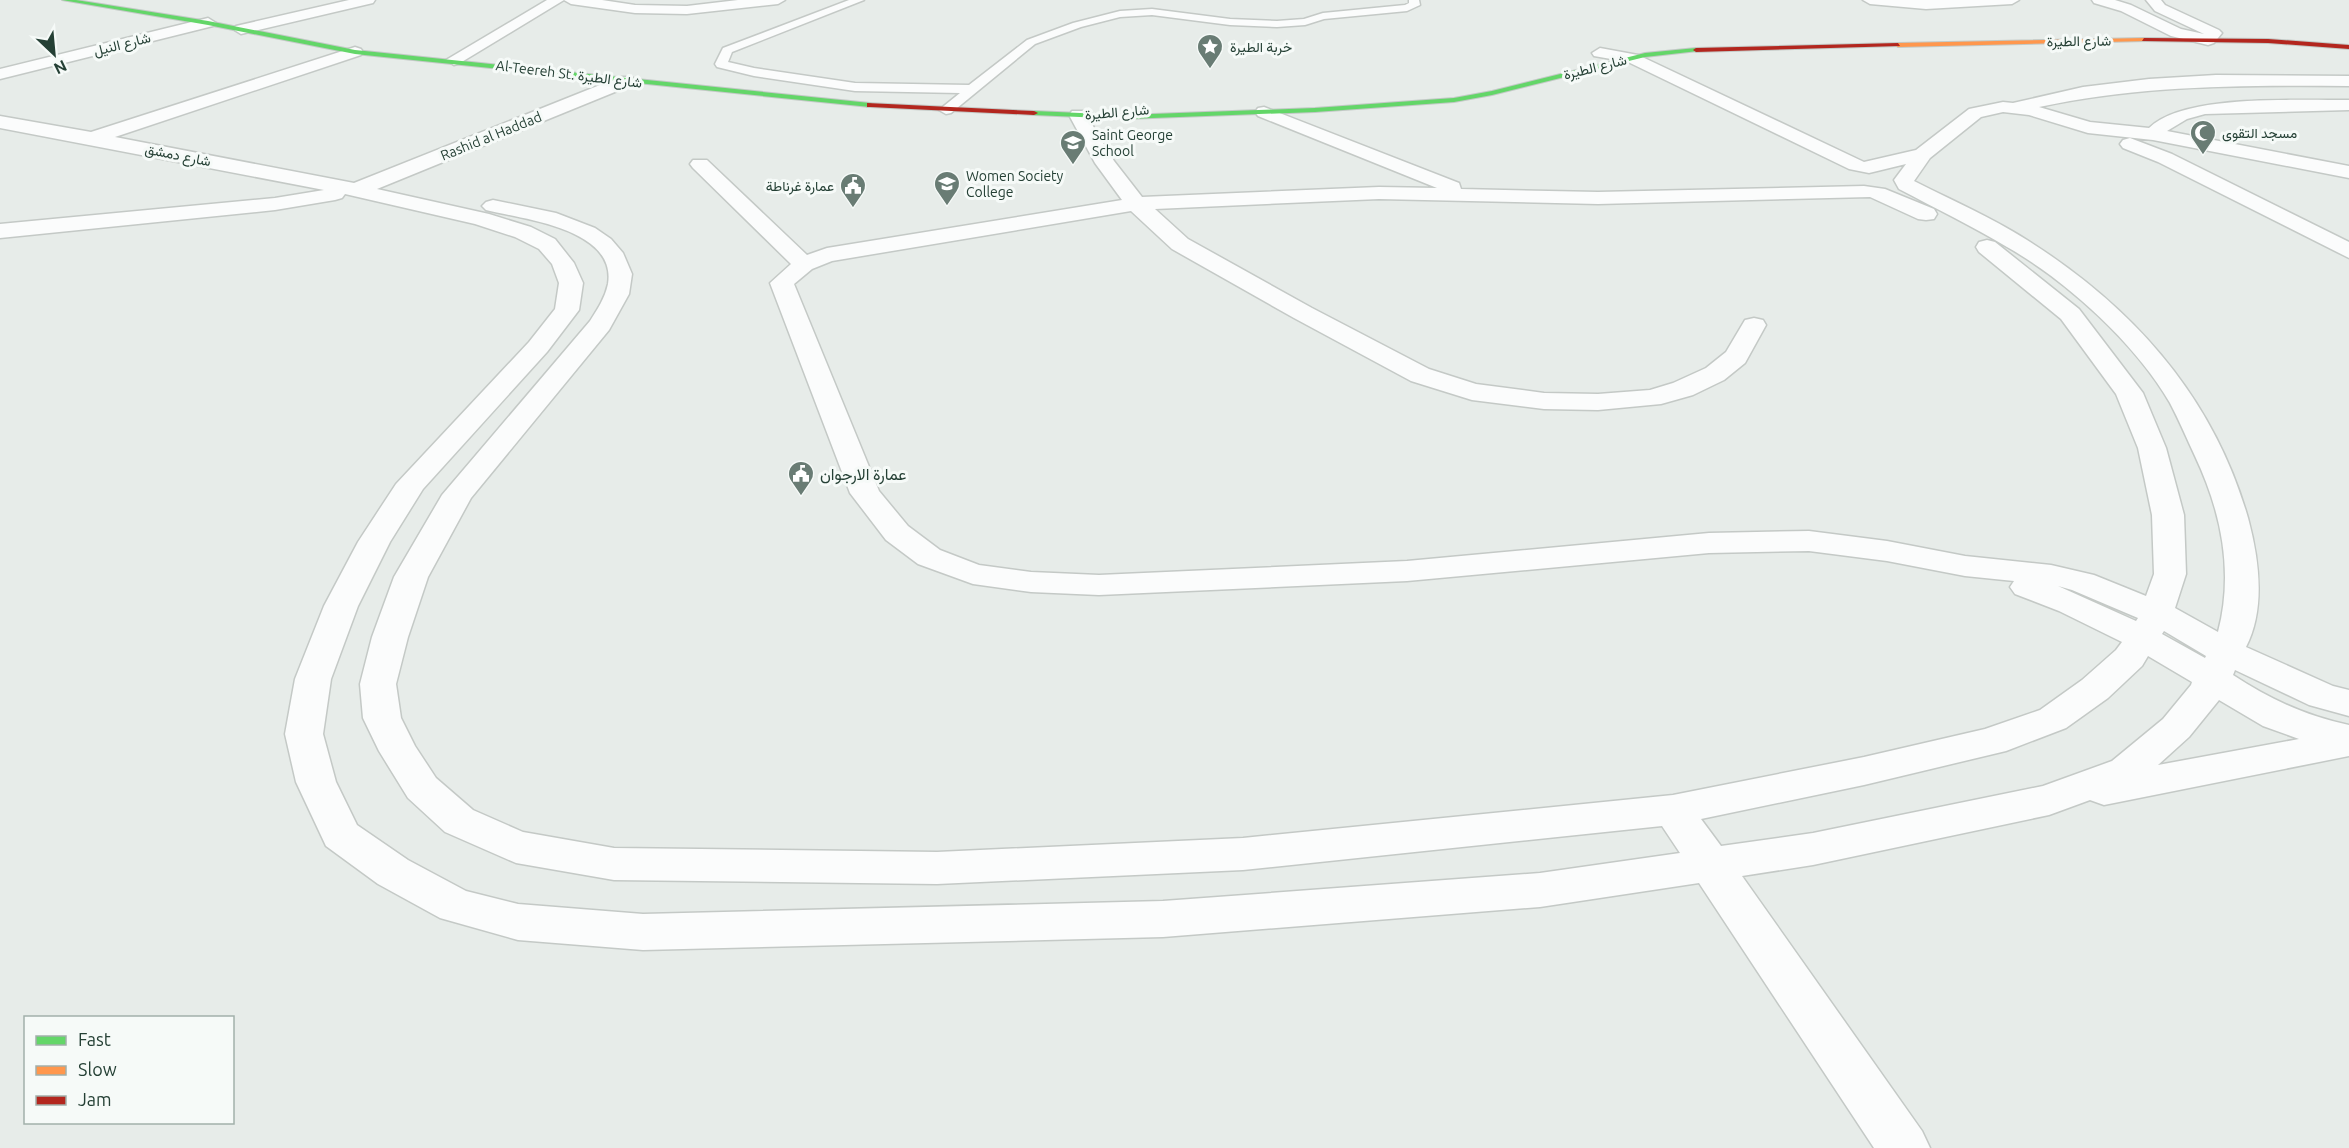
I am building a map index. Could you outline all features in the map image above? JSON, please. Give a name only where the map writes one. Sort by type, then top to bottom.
[{"type":"main road","name":"Al-Teereh St. شارع الطيرة","points":[[65,0],[208,23],[355,52],[454,60],[626,81],[845,103],[1078,115]]},
{"type":"main road","name":"شارع الطيرة","points":[[1078,115],[1120,110],[1290,104],[1421,94],[1500,80],[1675,42],[1716,39],[2176,33]]},
{"type":"main road","name":"شارع الطيرة","points":[[1632,58],[1716,48],[2211,37],[2349,40]]},
{"type":"main road","name":"شارع الطيرة","points":[[2211,37],[2349,47]]},
{"type":"main road","name":"شارع الطيرة","points":[[1078,115],[1126,117],[1264,112],[1454,100],[1568,74],[1606,58]]},
{"type":"street","points":[[241,29],[368,0]]},
{"type":"street","points":[[454,60],[557,0]]},
{"type":"street","points":[[571,0],[635,9],[687,10],[778,0]]},
{"type":"street","points":[[1870,0],[1926,5],[2012,0]]},
{"type":"street","points":[[2154,2],[2179,0]]},
{"type":"street","points":[[2083,1],[2106,2],[2126,8],[2176,33],[2211,37]]},
{"type":"street","points":[[2154,2],[2160,8],[2211,37]]},
{"type":"street","name":"شارع النيل","points":[[0,74],[208,23]]},
{"type":"street","points":[[93,138],[355,52]]},
{"type":"street","points":[[1606,58],[1632,58],[1879,180],[2017,243],[2062,274],[2107,311],[2147,352],[2183,402],[2223,484],[2240,548],[2242,605],[2234,637],[2206,691],[2176,728],[2126,771],[2049,801]]},
{"type":"street","points":[[1606,58],[1639,79],[1818,169],[1834,184],[1879,180],[1923,154]]},
{"type":"street","points":[[1568,74],[1601,74],[1639,79]]},
{"type":"street","points":[[2349,81],[2258,80],[2154,85],[2082,92],[2011,107],[1993,108],[1975,113],[1923,154],[1879,180],[1764,195],[1598,198],[1379,193],[1136,204],[827,255],[804,264],[782,284],[865,493],[897,533],[929,557],[973,574],[1031,582],[1099,585],[1407,571],[1709,543],[1809,541],[1887,551],[1965,566],[2150,625],[2219,665],[2349,703]]},
{"type":"street","name":"Rashid al Haddad","points":[[356,190],[626,81]]},
{"type":"street","points":[[2153,134],[2163,124],[2181,115],[2205,109],[2349,105]]},
{"type":"street","points":[[2011,107],[2088,127],[2165,158],[2349,250]]},
{"type":"street","points":[[1264,112],[1472,195]]},
{"type":"street","points":[[1078,115],[1105,163],[1136,204],[1180,244],[1420,375],[1472,392],[1544,401],[1598,402],[1651,398],[1683,389],[1715,374],[1736,357],[1754,325]]},
{"type":"street","name":"شارع دمشق","points":[[0,122],[356,190]]},
{"type":"street","points":[[2088,127],[2153,134],[2349,172]]},
{"type":"street","points":[[700,164],[804,264]]},
{"type":"street","points":[[0,231],[275,204],[356,190],[525,210],[558,220],[594,236],[611,252],[620,273],[616,298],[600,325],[457,495],[411,577],[390,637],[378,684],[382,718],[398,751],[422,788],[459,821],[516,847],[614,864],[937,868],[1243,854],[1673,810],[1864,771],[1992,741],[2053,718],[2104,681],[2129,658],[2150,625],[2170,574],[2168,515],[2152,448],[2129,393],[2070,314],[1984,245],[1879,180],[1836,166],[1818,169],[1796,188],[1764,195]]},
{"type":"street","points":[[356,190],[481,219],[523,232],[547,244],[563,263],[571,283],[567,310],[538,347],[411,484],[374,542],[346,597],[313,679],[304,734],[316,782],[341,835],[393,872],[455,906],[518,922],[643,932],[1163,920],[1540,890],[1813,849],[2349,740]]},
{"type":"street","points":[[2219,665],[2254,705],[2286,721],[2349,740]]},
{"type":"street","points":[[1673,810],[1904,1148]]},
{"type":"lane","points":[[859,0],[727,50],[721,64],[754,72],[855,87],[971,89]]},
{"type":"lane","points":[[946,110],[1031,42],[1120,14],[1152,12],[1230,22],[1277,24],[1305,22],[1323,16],[1407,8],[1415,5],[1414,0]]},
{"type":"traffic: fast","points":[[65,0],[208,23],[355,52],[870,105]]},
{"type":"traffic: fast","points":[[1034,113],[1126,117],[1315,110],[1454,100],[1492,93],[1645,55],[1696,50]]},
{"type":"traffic: slow","points":[[1898,45],[2144,40]]},
{"type":"traffic: jam","points":[[2144,40],[2268,41],[2349,47]]},
{"type":"traffic: jam","points":[[1696,50],[1898,45]]},
{"type":"traffic: jam","points":[[870,105],[1034,113]]},
{"type":"place","name":"خربة الطيرة","points":[[1210,70]]},
{"type":"place","name":"مسجد التقوى","points":[[2203,156]]},
{"type":"place","name":"Saint George School","points":[[1073,166]]},
{"type":"place","name":"Women Society College","points":[[947,207]]},
{"type":"place","name":"عمارة غرناطة","points":[[853,209]]},
{"type":"place","name":"عمارة الارجوان","points":[[801,497]]}]
